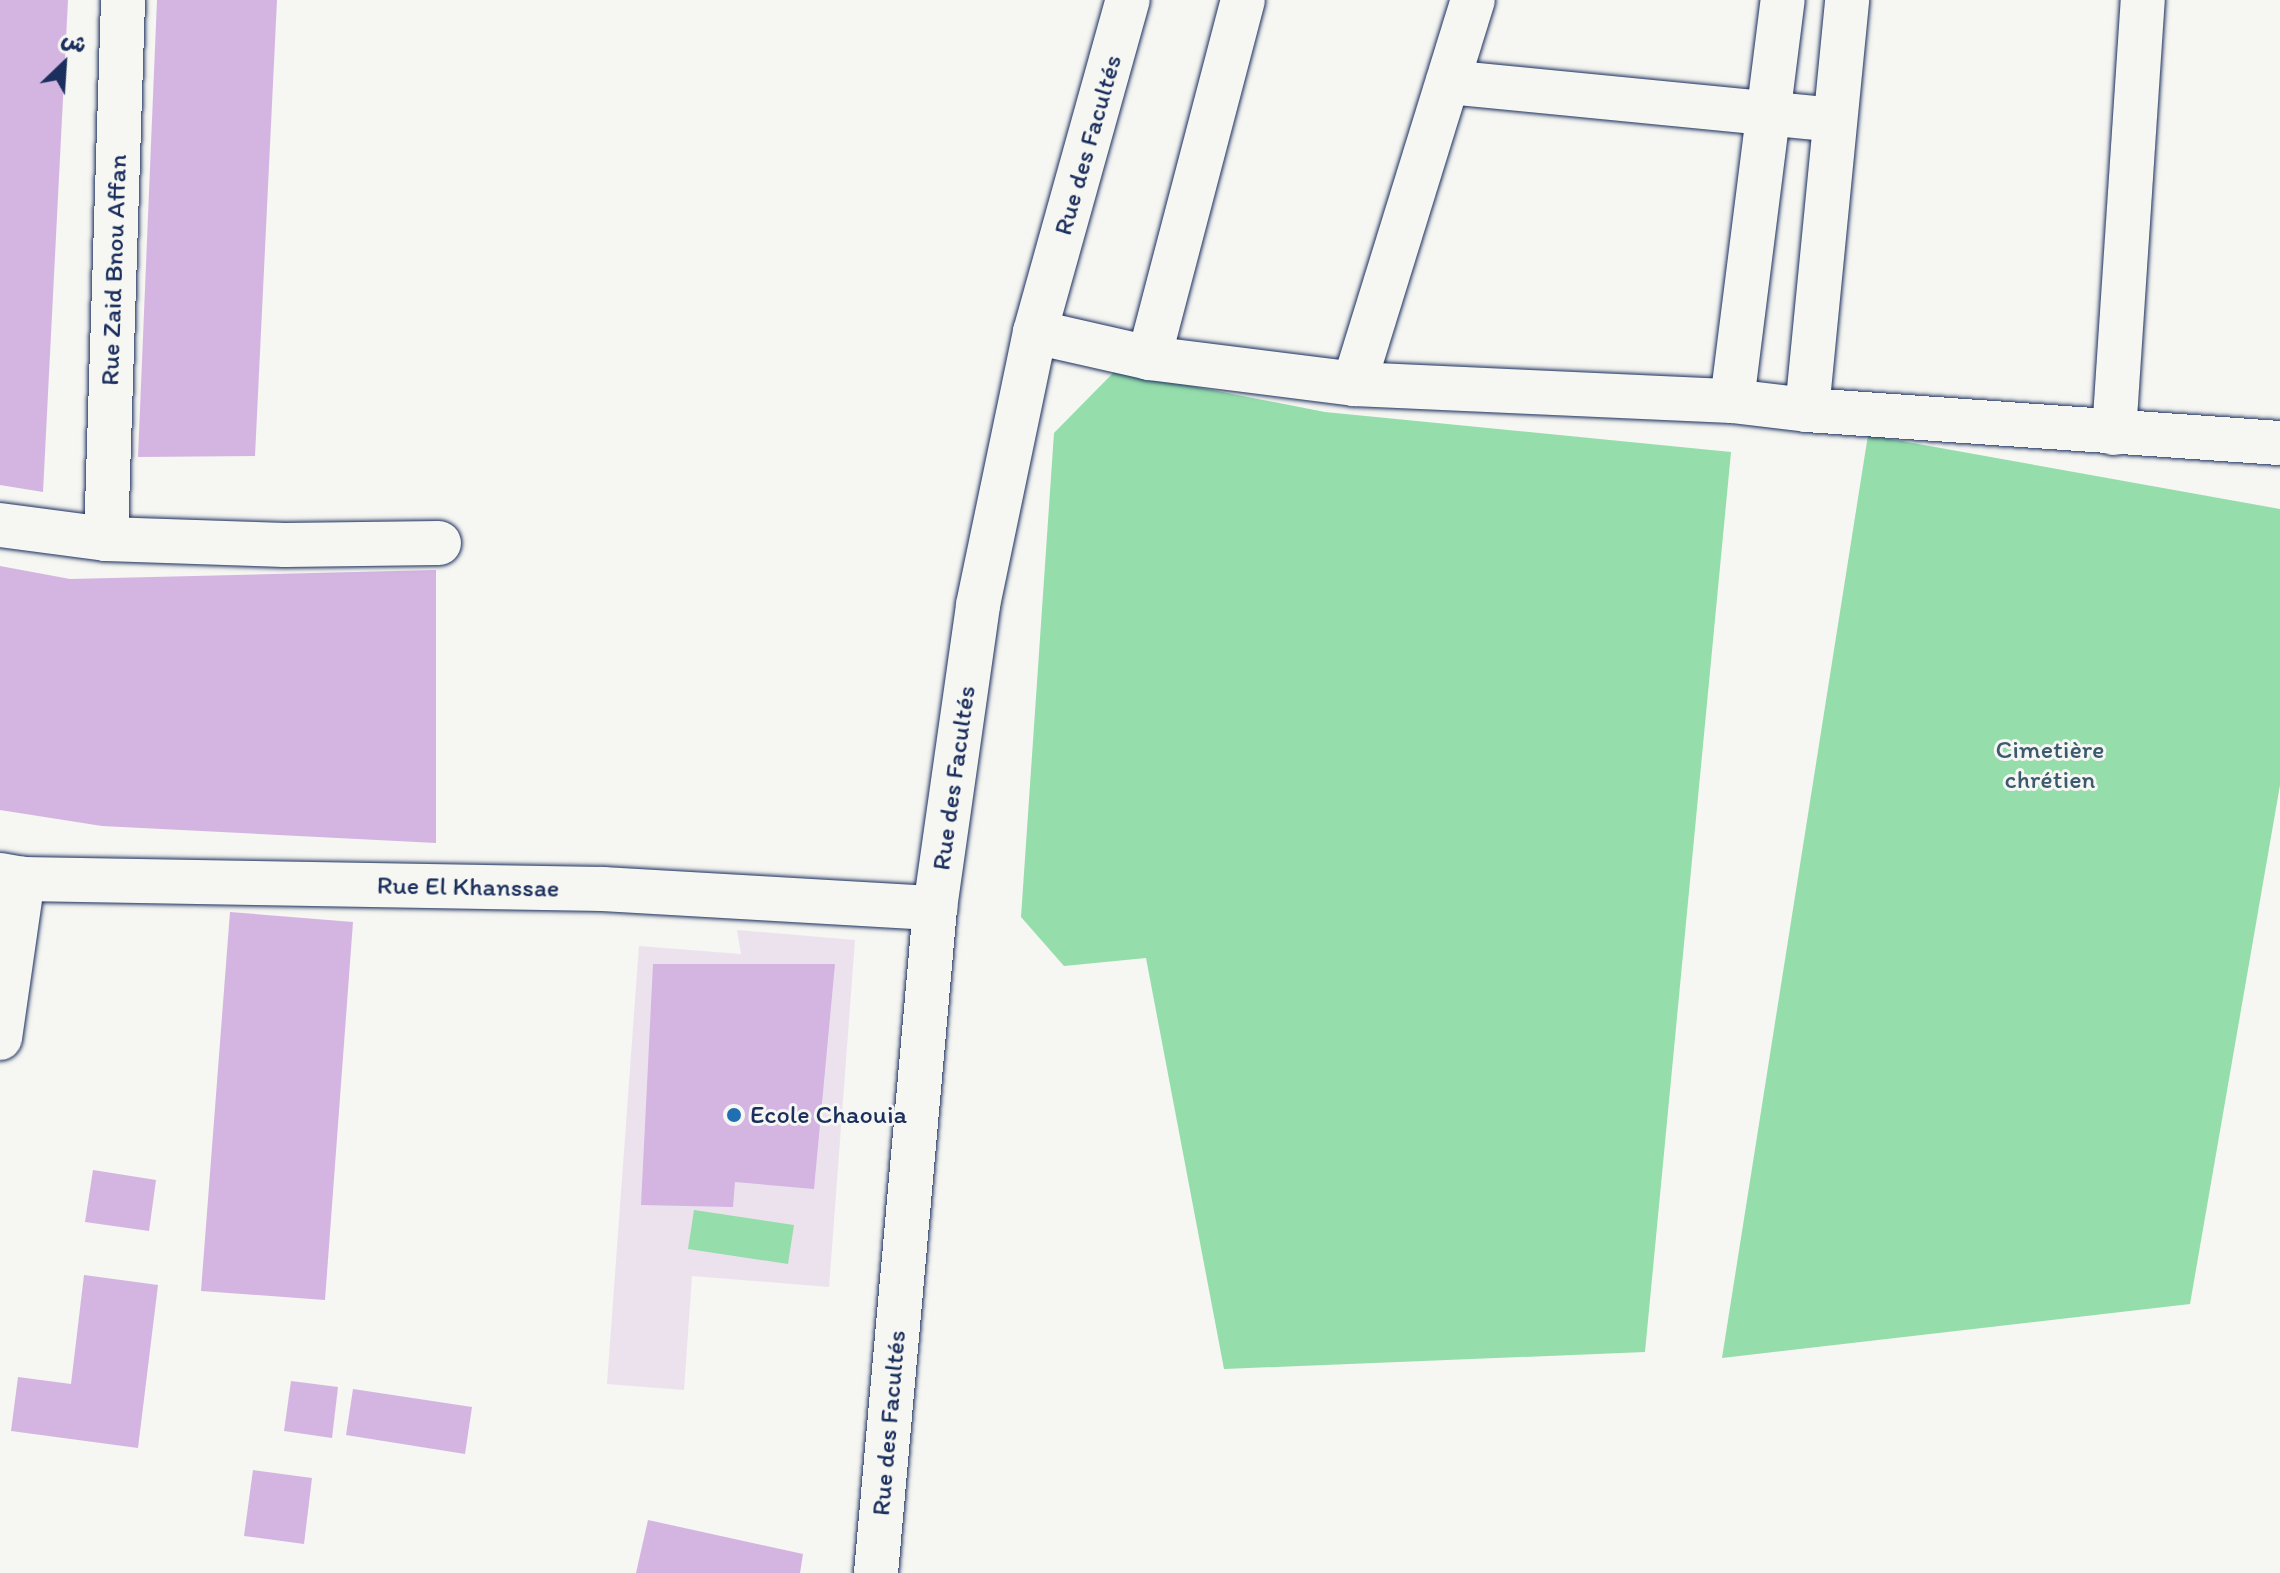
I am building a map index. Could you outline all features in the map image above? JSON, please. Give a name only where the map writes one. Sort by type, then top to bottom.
[{"type":"street","name":"Rue Zaid Bnou Affan","points":[[106,539],[123,0]]},
{"type":"street","name":"Rue des Facultés","points":[[876,1573],[935,908],[978,605],[1035,332],[1128,0]]},
{"type":"street","points":[[1149,358],[1243,0]]},
{"type":"street","points":[[1354,384],[1473,0]]},
{"type":"street","points":[[1732,401],[1765,115],[1783,0]]},
{"type":"street","points":[[1807,410],[1847,0]]},
{"type":"street","points":[[2114,433],[2143,0]]},
{"type":"street","points":[[1448,82],[1833,120]]},
{"type":"street","points":[[1035,332],[1149,358],[1354,384],[1732,401],[1807,410],[2280,443]]},
{"type":"street","points":[[0,525],[106,539],[285,545],[439,543]]},
{"type":"street","points":[[0,1038],[12,877]]},
{"type":"street","name":"Rue El Khanssae","points":[[12,877],[603,889],[935,908]]},
{"type":"shaded area","name":"Ecole Chaouia","points":[[737,930],[855,940],[829,1287],[692,1276],[684,1390],[607,1384],[639,946],[741,954]]},
{"type":"green space","points":[[1115,371],[1325,412],[1731,452],[1645,1352],[1224,1369],[1146,958],[1064,966],[1021,917],[1054,433]]},
{"type":"green space","name":"Cimetière chrétien","points":[[1868,435],[2280,509],[2280,785],[2190,1304],[1722,1358]]},
{"type":"green space","points":[[694,1210],[794,1225],[788,1264],[688,1249]]},
{"type":"building","points":[[0,0],[68,0],[43,492],[0,485]]},
{"type":"building","points":[[157,0],[277,0],[255,456],[138,457]]},
{"type":"building","points":[[0,566],[70,579],[436,570],[436,843],[102,826],[0,810]]},
{"type":"building","points":[[230,912],[353,922],[325,1300],[201,1291]]},
{"type":"building","points":[[653,964],[835,964],[814,1189],[735,1182],[733,1207],[641,1205]]},
{"type":"building","points":[[93,1170],[156,1180],[149,1231],[85,1222]]},
{"type":"building","points":[[84,1275],[158,1285],[138,1448],[11,1431],[18,1377],[71,1384]]},
{"type":"building","points":[[291,1381],[338,1387],[332,1438],[284,1431]]},
{"type":"building","points":[[353,1389],[472,1407],[465,1454],[346,1435]]},
{"type":"building","points":[[253,1470],[312,1478],[304,1544],[244,1536]]},
{"type":"building","points":[[648,1520],[803,1554],[800,1573],[636,1573]]},
{"type":"place","name":"Ecole Chaouia","points":[[734,1115]]}]
